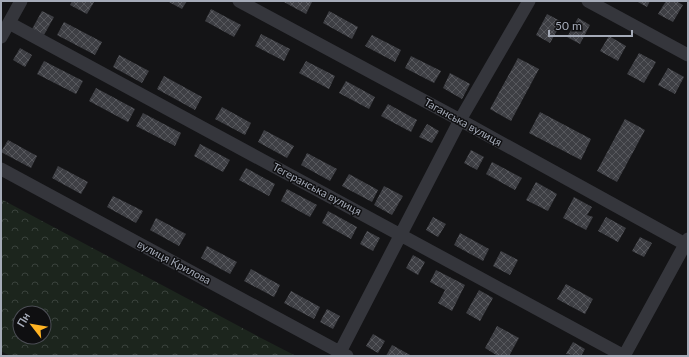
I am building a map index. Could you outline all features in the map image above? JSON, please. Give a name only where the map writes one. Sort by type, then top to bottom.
[{"type":"street","points":[[1,37],[21,1]]},
{"type":"street","name":"Таганська вулиця","points":[[239,1],[687,242]]},
{"type":"street","points":[[344,354],[401,234],[460,120],[529,1]]},
{"type":"street","points":[[588,1],[688,55]]},
{"type":"street","name":"Тегеранська вулиця","points":[[9,23],[624,356]]},
{"type":"street","name":"вулиця Крилова","points":[[1,169],[344,354]]},
{"type":"street","points":[[624,356],[687,242]]},
{"type":"green space","points":[[1,199],[296,356],[10,356],[1,351]]},
{"type":"building","points":[[72,1],[94,2],[87,14],[70,5]]},
{"type":"building","points":[[167,1],[187,1],[182,9]]},
{"type":"building","points":[[282,1],[310,1],[312,2],[306,14]]},
{"type":"building","points":[[636,1],[650,1],[647,7]]},
{"type":"building","points":[[666,1],[676,1],[683,5],[673,22],[658,14]]},
{"type":"building","points":[[211,9],[241,25],[234,37],[205,21]]},
{"type":"building","points":[[42,11],[54,17],[44,35],[32,29]]},
{"type":"building","points":[[329,11],[358,27],[352,39],[323,23]]},
{"type":"building","points":[[547,14],[562,22],[550,43],[536,35]]},
{"type":"building","points":[[578,18],[590,25],[580,44],[567,37]]},
{"type":"building","points":[[64,22],[102,42],[95,55],[57,35]]},
{"type":"building","points":[[261,34],[290,49],[284,61],[255,46]]},
{"type":"building","points":[[372,35],[401,50],[395,62],[365,46]]},
{"type":"building","points":[[609,36],[626,46],[618,61],[600,51]]},
{"type":"building","points":[[20,48],[32,55],[25,67],[13,60]]},
{"type":"building","points":[[639,53],[656,62],[644,83],[627,74]]},
{"type":"building","points":[[119,55],[149,71],[142,83],[113,67]]},
{"type":"building","points":[[411,56],[441,71],[434,83],[405,68]]},
{"type":"building","points":[[518,58],[539,69],[511,121],[490,109]]},
{"type":"building","points":[[44,61],[83,81],[76,94],[37,74]]},
{"type":"building","points":[[306,61],[335,76],[329,89],[299,73]]},
{"type":"building","points":[[668,68],[684,77],[675,94],[658,85]]},
{"type":"building","points":[[450,73],[470,84],[462,99],[443,88]]},
{"type":"building","points":[[164,76],[202,97],[195,110],[157,89]]},
{"type":"building","points":[[346,81],[375,97],[369,109],[339,93]]},
{"type":"building","points":[[96,88],[135,109],[128,122],[89,101]]},
{"type":"building","points":[[388,104],[417,120],[411,132],[381,116]]},
{"type":"building","points":[[222,107],[251,123],[245,135],[215,119]]},
{"type":"building","points":[[540,112],[591,139],[581,160],[529,133]]},
{"type":"building","points":[[143,113],[181,133],[175,146],[136,126]]},
{"type":"building","points":[[625,119],[645,130],[617,182],[597,171]]},
{"type":"building","points":[[427,124],[439,131],[432,143],[419,137]]},
{"type":"building","points":[[264,130],[294,146],[287,158],[258,142]]},
{"type":"building","points":[[8,140],[37,156],[31,168],[1,152]]},
{"type":"building","points":[[200,144],[230,160],[223,172],[194,156]]},
{"type":"building","points":[[471,150],[484,157],[477,170],[464,163]]},
{"type":"building","points":[[307,153],[337,169],[330,181],[301,165]]},
{"type":"building","points":[[492,162],[522,178],[515,190],[486,174]]},
{"type":"building","points":[[58,166],[88,182],[81,194],[52,178]]},
{"type":"building","points":[[246,168],[275,184],[269,196],[239,180]]},
{"type":"building","points":[[349,174],[378,190],[372,202],[342,186]]},
{"type":"building","points":[[536,182],[557,194],[548,211],[526,200]]},
{"type":"building","points":[[384,186],[403,196],[392,215],[374,205]]},
{"type":"building","points":[[287,189],[317,205],[310,217],[281,201]]},
{"type":"building","points":[[113,196],[143,211],[136,223],[107,207]]},
{"type":"building","points":[[574,197],[592,207],[587,215],[593,217],[586,230],[563,218]]},
{"type":"building","points":[[328,211],[357,227],[351,239],[322,223]]},
{"type":"building","points":[[433,217],[446,224],[438,237],[426,230]]},
{"type":"building","points":[[606,217],[626,228],[618,242],[598,231]]},
{"type":"building","points":[[156,218],[186,234],[179,246],[150,230]]},
{"type":"building","points":[[367,231],[380,238],[373,251],[360,244]]},
{"type":"building","points":[[460,233],[489,249],[483,261],[454,245]]},
{"type":"building","points":[[640,237],[652,243],[644,257],[632,251]]},
{"type":"building","points":[[207,246],[237,262],[230,274],[201,258]]},
{"type":"building","points":[[501,251],[518,260],[510,275],[493,266]]},
{"type":"building","points":[[413,255],[425,262],[418,275],[406,268]]},
{"type":"building","points":[[251,269],[280,285],[274,297],[244,281]]},
{"type":"building","points":[[436,270],[465,285],[452,311],[438,303],[445,290],[430,282]]},
{"type":"building","points":[[566,284],[593,299],[585,314],[557,299]]},
{"type":"building","points":[[479,290],[493,298],[480,321],[466,313]]},
{"type":"building","points":[[291,291],[320,307],[314,319],[284,303]]},
{"type":"building","points":[[327,309],[340,316],[333,329],[320,322]]},
{"type":"building","points":[[497,326],[519,338],[509,356],[498,356],[485,348]]},
{"type":"building","points":[[373,334],[385,341],[378,353],[366,346]]},
{"type":"building","points":[[573,342],[585,349],[581,356],[566,354]]},
{"type":"building","points":[[392,345],[412,356],[386,356]]}]
